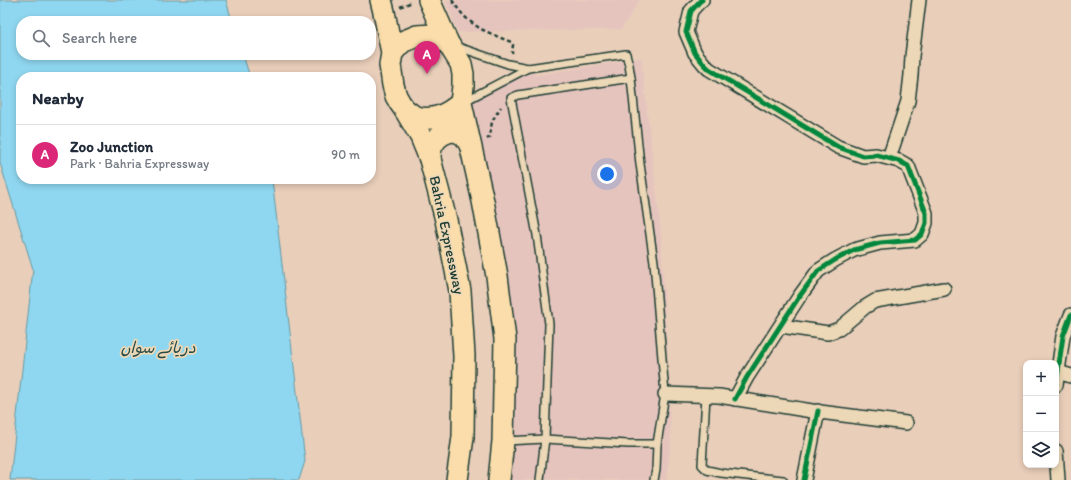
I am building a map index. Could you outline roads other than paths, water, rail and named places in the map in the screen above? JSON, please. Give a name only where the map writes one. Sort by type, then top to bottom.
[{"type":"main road","name":"Bahria Expressway","points":[[381,0],[392,53],[390,65],[393,85],[396,96],[421,137],[430,159],[446,220],[460,291],[464,356],[463,437],[457,480]]},
{"type":"main road","points":[[429,0],[448,43],[461,64],[463,74],[461,103],[498,276],[505,339],[503,441],[499,480]]},
{"type":"main road","points":[[392,53],[402,42],[417,36],[432,36],[448,43]]},
{"type":"main road","points":[[405,110],[415,117],[440,117],[461,103]]},
{"type":"main road","points":[[430,159],[433,145],[440,136],[445,133],[451,131],[458,132],[464,135],[470,145]]},
{"type":"street","points":[[702,0],[700,0],[691,11],[686,32],[695,53],[709,69],[838,147],[863,156],[876,155],[889,158],[908,166],[926,213],[926,224],[922,234],[916,240],[880,243],[854,250],[818,271],[799,297],[735,398]]},
{"type":"street","points":[[889,158],[908,101],[919,0]]},
{"type":"street","points":[[781,326],[828,333],[839,329],[865,307],[875,301],[944,289]]},
{"type":"street","points":[[1059,365],[1063,336],[1071,316]]},
{"type":"street","points":[[1059,379],[1071,376]]},
{"type":"street","points":[[665,394],[719,396],[906,423]]},
{"type":"street","points":[[804,480],[818,411]]},
{"type":"street","points":[[1057,468],[1058,480]]},
{"type":"lane","points":[[448,43],[508,64],[528,68],[626,54],[631,78],[640,164],[654,262],[665,394],[657,444],[654,480]]},
{"type":"lane","points":[[461,103],[528,68]]},
{"type":"lane","points":[[540,480],[545,440],[549,324],[537,235],[511,98],[518,95],[631,78]]},
{"type":"lane","points":[[706,396],[702,465],[707,470],[721,473],[783,480]]},
{"type":"lane","points":[[503,441],[545,440],[657,444]]},
{"type":"water","name":"دریائے سواں","points":[[0,0],[226,0],[231,16],[16,16],[16,60],[245,60],[248,72],[16,72],[16,184],[273,184],[305,461],[299,480],[10,480],[33,269],[0,163]]},
{"type":"place","name":"Zoo Junction","points":[[427,74]]}]
